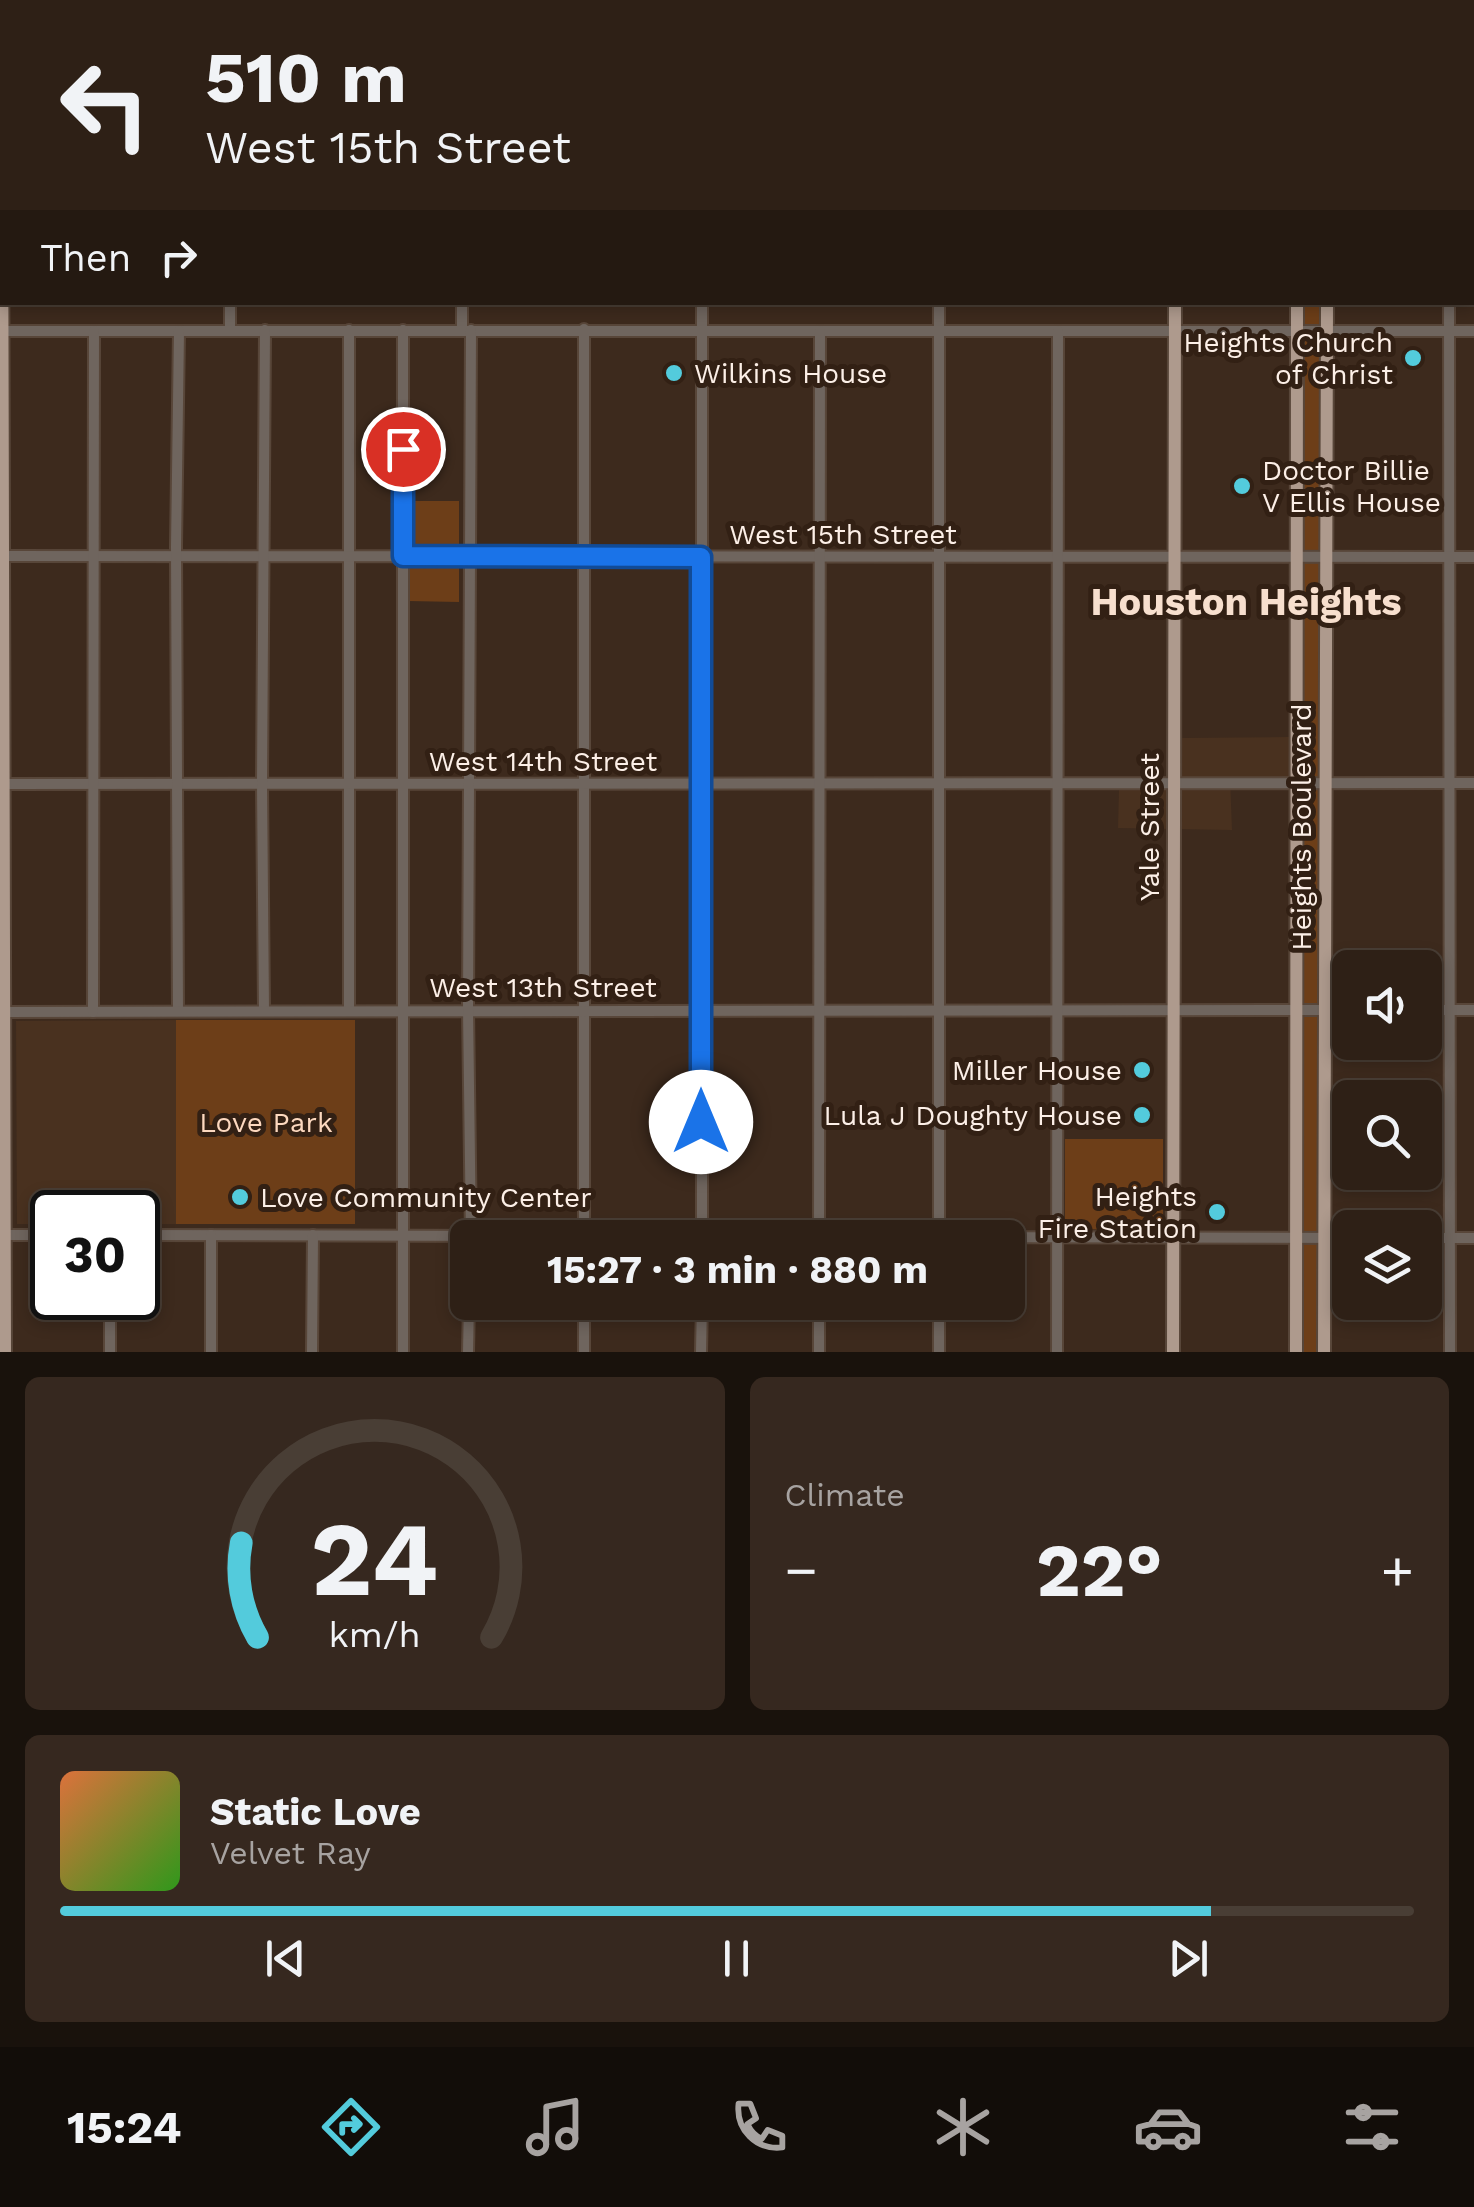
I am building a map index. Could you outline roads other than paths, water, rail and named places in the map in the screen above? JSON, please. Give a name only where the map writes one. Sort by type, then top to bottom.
[{"type":"main road","points":[[1,305],[5,1352]]},
{"type":"main road","name":"Yale Street","points":[[1173,1352],[1175,305]]},
{"type":"main road","name":"Heights Boulevard","points":[[1296,1352],[1297,305]]},
{"type":"main road","name":"Heights Boulevard","points":[[1324,1352],[1328,305]]},
{"type":"street","points":[[230,305],[230,330]]},
{"type":"street","points":[[463,305],[467,330],[471,556],[470,1220]]},
{"type":"street","points":[[702,305],[702,1220]]},
{"type":"street","points":[[939,305],[939,1220]]},
{"type":"street","points":[[1449,305],[1450,1352]]},
{"type":"street","points":[[584,329],[584,1220]]},
{"type":"street","points":[[264,1011],[265,330]]},
{"type":"street","points":[[349,330],[349,1010]]},
{"type":"street","points":[[403,330],[403,1352]]},
{"type":"street","points":[[1,331],[1474,331]]},
{"type":"street","points":[[92,1012],[94,331]]},
{"type":"street","points":[[178,1011],[179,331]]},
{"type":"street","points":[[819,1220],[820,331]]},
{"type":"street","points":[[1057,1352],[1058,332]]},
{"type":"street","name":"West 15th Street","points":[[1,556],[1474,557]]},
{"type":"street","name":"West 14th Street","points":[[3,784],[1474,784]]},
{"type":"street","name":"West 13th Street","points":[[3,1012],[1332,1010]]},
{"type":"street","points":[[1442,1010],[1474,1010]]},
{"type":"street","points":[[2,1235],[30,1235]]},
{"type":"street","points":[[160,1235],[450,1237]]},
{"type":"street","points":[[212,1235],[212,1352]]},
{"type":"street","points":[[312,1235],[312,1352]]},
{"type":"street","points":[[1025,1238],[1332,1238]]},
{"type":"street","points":[[1442,1238],[1474,1238]]},
{"type":"street","points":[[110,1320],[110,1352]]},
{"type":"street","points":[[468,1352],[469,1320]]},
{"type":"street","points":[[584,1320],[584,1352]]},
{"type":"street","points":[[702,1320],[702,1352]]},
{"type":"street","points":[[819,1320],[819,1352]]},
{"type":"street","points":[[938,1352],[939,1320]]},
{"type":"place","name":"Heights Church of Christ","points":[[1413,358]]},
{"type":"place","name":"Wilkins House","points":[[674,373]]},
{"type":"place","name":"Doctor Billie V Ellis House","points":[[1242,486]]},
{"type":"place","name":"Miller House","points":[[1142,1070]]},
{"type":"place","name":"Lula J Doughty House","points":[[1142,1115]]},
{"type":"place","name":"Love Community Center","points":[[240,1197]]},
{"type":"place","name":"Heights Fire Station","points":[[1217,1212]]},
{"type":"district","name":"Houston Heights","points":[[1246,602]]},
{"type":"park label","name":"Love Park","points":[[266,1122]]}]
